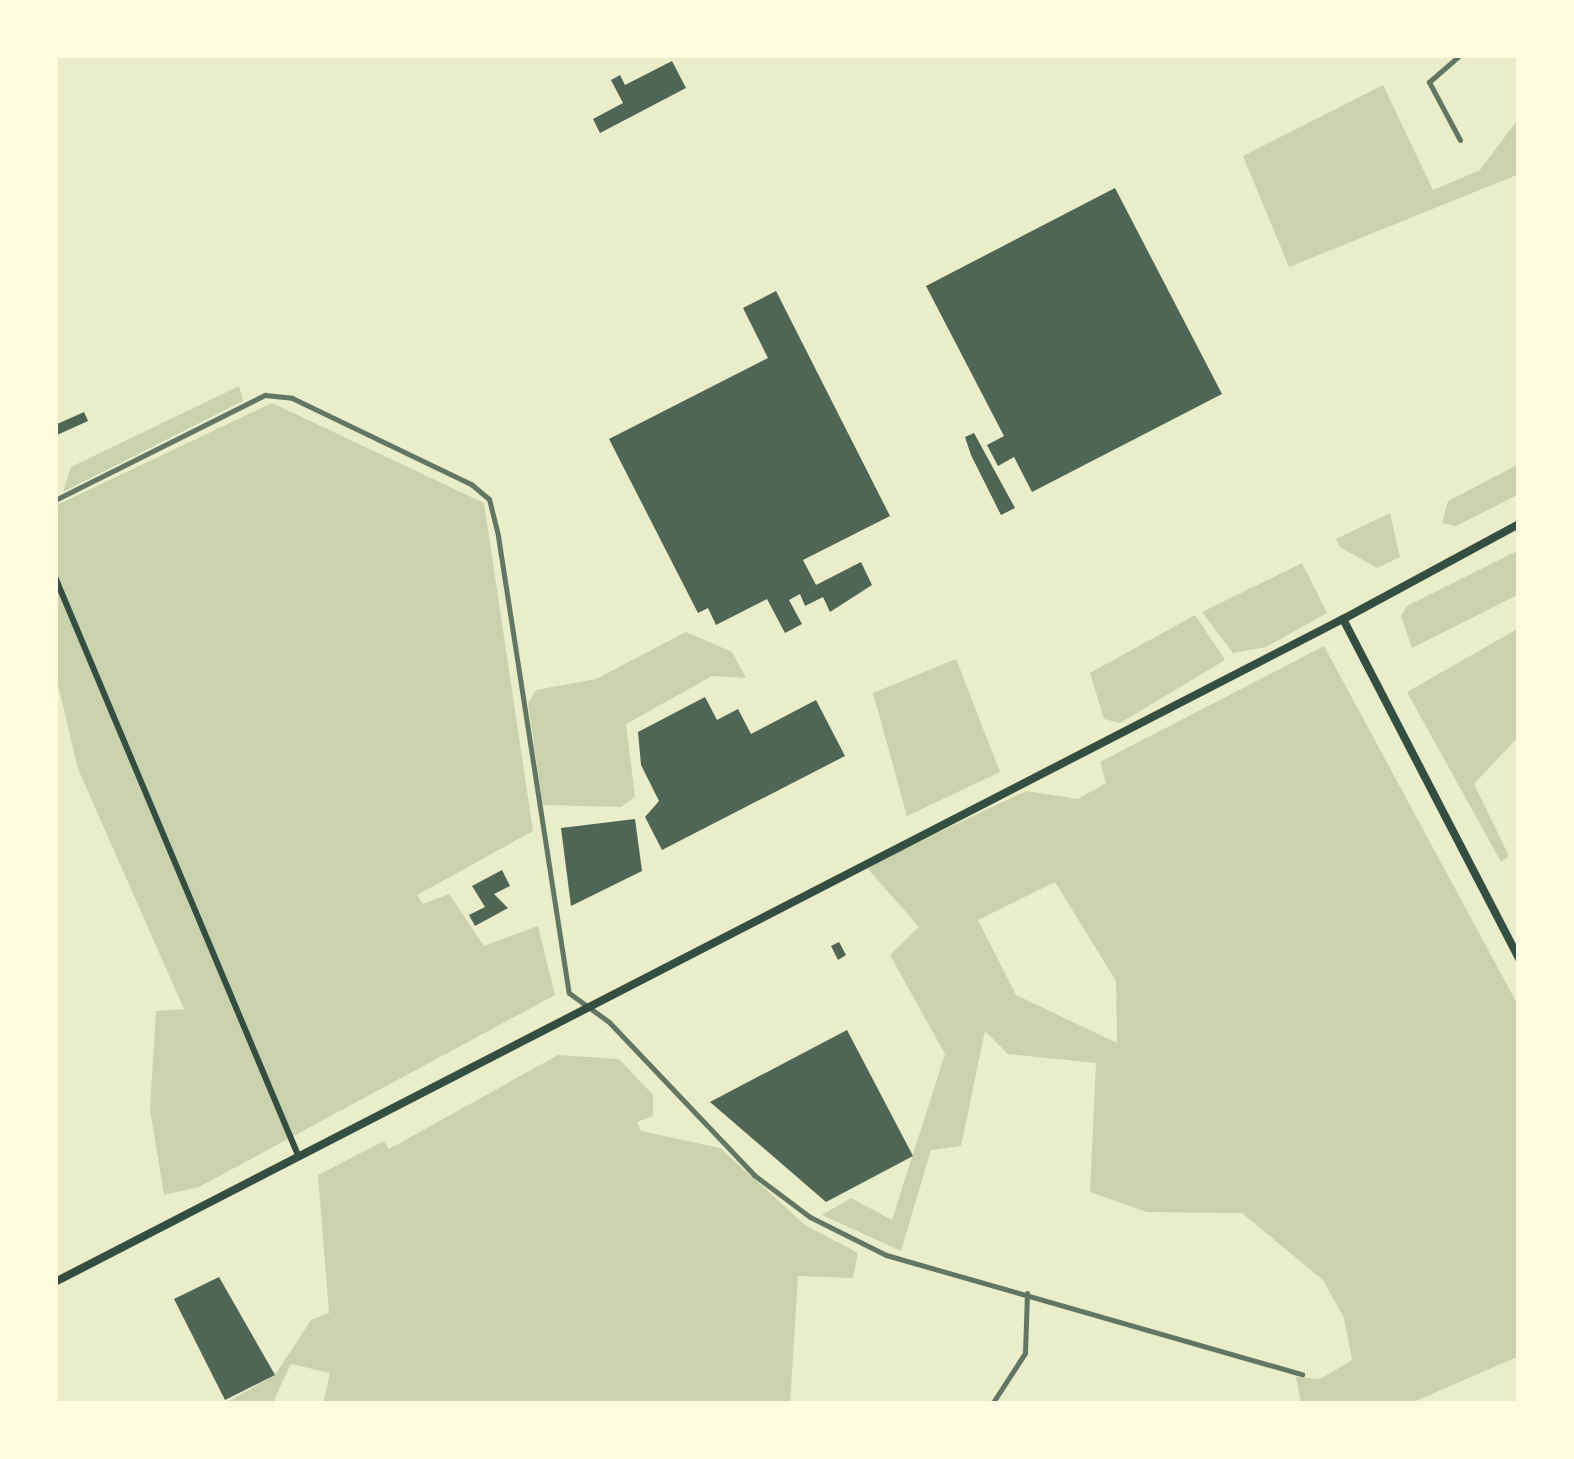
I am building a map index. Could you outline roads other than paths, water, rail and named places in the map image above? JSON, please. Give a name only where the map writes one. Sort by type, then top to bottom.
[{"type":"main road","points":[[55,1282],[588,1004],[1343,619],[1519,524]]},
{"type":"main road","points":[[55,577],[298,1155]]},
{"type":"main road","points":[[1343,619],[1519,958]]},
{"type":"street","points":[[1460,55],[1429,82],[1460,140]]},
{"type":"street","points":[[55,500],[265,395],[292,398],[489,499],[563,980],[754,1175],[810,1216],[886,1256],[1302,1374]]},
{"type":"street","points":[[992,1404],[1025,1352],[1027,1293]]}]
